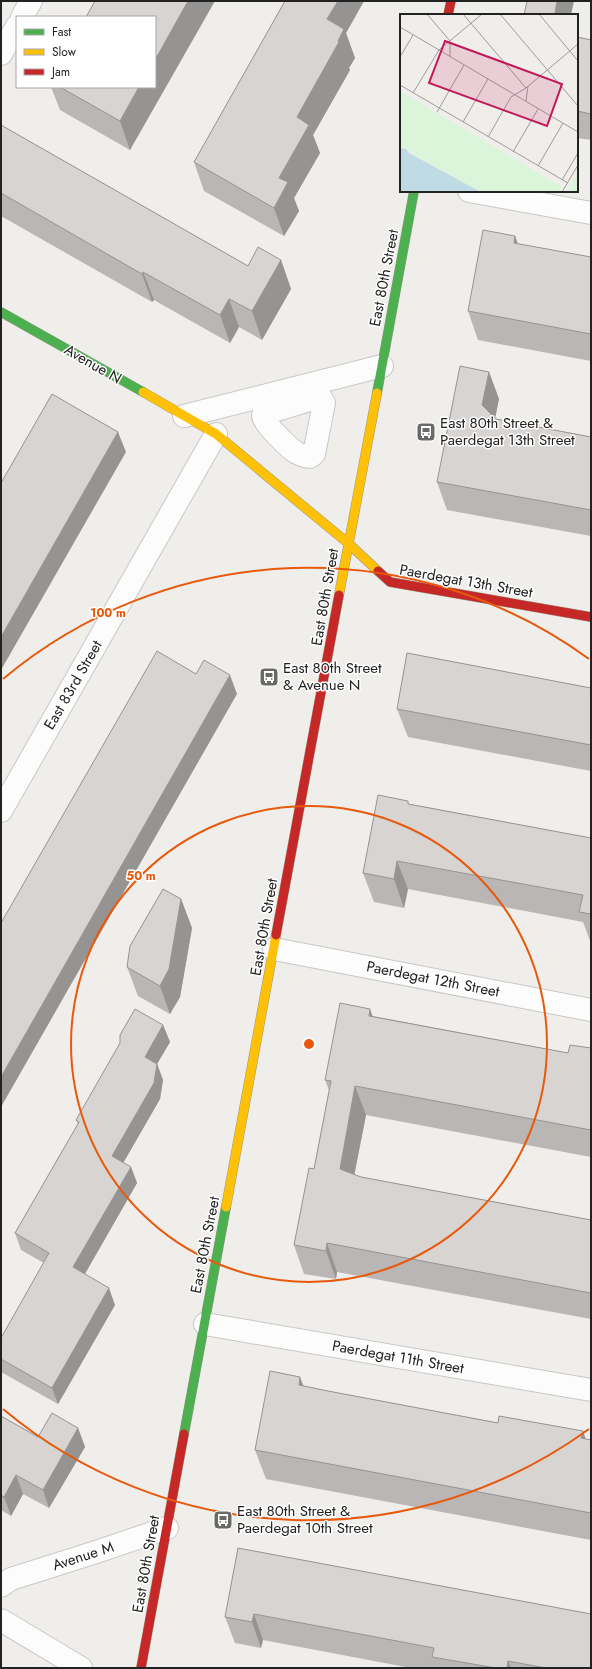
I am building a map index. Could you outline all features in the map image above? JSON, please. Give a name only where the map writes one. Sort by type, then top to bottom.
[{"type":"street","points":[[23,16],[31,1]]},
{"type":"street","points":[[448,14],[451,1]]},
{"type":"street","points":[[1,54],[16,28]]},
{"type":"street","name":"East 80th Street","points":[[141,1668],[414,192]]},
{"type":"street","points":[[475,192],[591,213]]},
{"type":"street","name":"Avenue N","points":[[1,312],[216,434],[349,544]]},
{"type":"street","points":[[184,416],[382,366]]},
{"type":"street","name":"East 83rd Street","points":[[1,811],[216,434]]},
{"type":"street","name":"Paerdegat 13th Street","points":[[349,544],[390,582],[591,617]]},
{"type":"street","name":"Paerdegat 12th Street","points":[[274,949],[591,1010]]},
{"type":"street","name":"Paerdegat 11th Street","points":[[205,1324],[591,1390]]},
{"type":"street","name":"Avenue M","points":[[1,1586],[11,1579],[167,1528]]},
{"type":"street","points":[[1,1620],[82,1668]]},
{"type":"building","points":[[95,1],[188,1],[156,58],[156,16],[87,16]]},
{"type":"building","points":[[285,1],[338,1],[327,19],[344,29],[338,41],[339,42],[297,117],[309,125],[279,178],[288,182],[274,208],[194,162]]},
{"type":"building","points":[[527,1],[557,1],[555,13],[557,14],[524,14]]},
{"type":"building","points":[[578,37],[591,40],[591,114],[578,111]]},
{"type":"building","points":[[62,88],[138,88],[120,121]]},
{"type":"building","points":[[1,125],[248,266],[258,247],[281,260],[252,311],[229,299],[220,315],[143,272],[142,274],[1,193]]},
{"type":"building","points":[[483,230],[515,236],[514,243],[591,257],[591,334],[468,311]]},
{"type":"building","points":[[460,366],[489,372],[482,405],[496,419],[591,437],[591,510],[437,482]]},
{"type":"building","points":[[52,394],[118,432],[1,637],[1,483]]},
{"type":"building","points":[[157,651],[196,674],[204,660],[230,675],[1,1077],[1,923]]},
{"type":"building","points":[[407,653],[591,688],[591,745],[397,709]]},
{"type":"building","points":[[378,795],[408,801],[408,804],[591,838],[591,914],[579,912],[583,895],[397,861],[394,879],[363,873]]},
{"type":"building","points":[[163,889],[181,899],[169,969],[160,986],[127,967],[130,946]]},
{"type":"building","points":[[340,1003],[370,1009],[369,1016],[568,1053],[570,1045],[591,1048],[591,1130],[355,1086],[340,1169],[361,1177],[591,1220],[591,1293],[327,1243],[326,1251],[294,1245],[309,1168],[314,1169],[331,1081],[325,1080]]},
{"type":"building","points":[[135,1009],[163,1025],[145,1057],[157,1064],[154,1083],[112,1156],[131,1167],[73,1267],[109,1288],[52,1388],[1,1359],[1,1338],[49,1253],[15,1233],[79,1122],[76,1120],[120,1043],[120,1035]]},
{"type":"building","points":[[270,1371],[300,1377],[299,1385],[328,1391],[498,1423],[499,1416],[583,1431],[581,1438],[591,1440],[591,1513],[255,1450]]},
{"type":"building","points":[[52,1413],[78,1428],[43,1490],[16,1475],[4,1497],[1,1495],[1,1416],[38,1437]]},
{"type":"building","points":[[238,1548],[591,1614],[591,1668],[546,1668],[508,1661],[507,1668],[496,1668],[432,1657],[434,1648],[254,1614],[252,1622],[225,1617]]},
{"type":"traffic: fast","points":[[377,393],[414,192]]},
{"type":"traffic: fast","points":[[1,312],[143,392]]},
{"type":"traffic: fast","points":[[184,1434],[226,1207]]},
{"type":"traffic: slow","points":[[143,392],[216,434],[349,544],[378,571]]},
{"type":"traffic: slow","points":[[339,595],[377,393]]},
{"type":"traffic: slow","points":[[226,1207],[276,935]]},
{"type":"traffic: jam","points":[[448,14],[451,1]]},
{"type":"traffic: jam","points":[[378,571],[390,582],[591,617]]},
{"type":"traffic: jam","points":[[276,935],[339,595]]},
{"type":"traffic: jam","points":[[141,1668],[184,1434]]},
{"type":"place","name":"East 80th Street & Paerdegat 13th Street","points":[[426,432]]},
{"type":"place","name":"East 80th Street & Avenue N","points":[[269,677]]},
{"type":"place","name":"East 80th Street & Paerdegat 10th Street","points":[[223,1520]]}]
